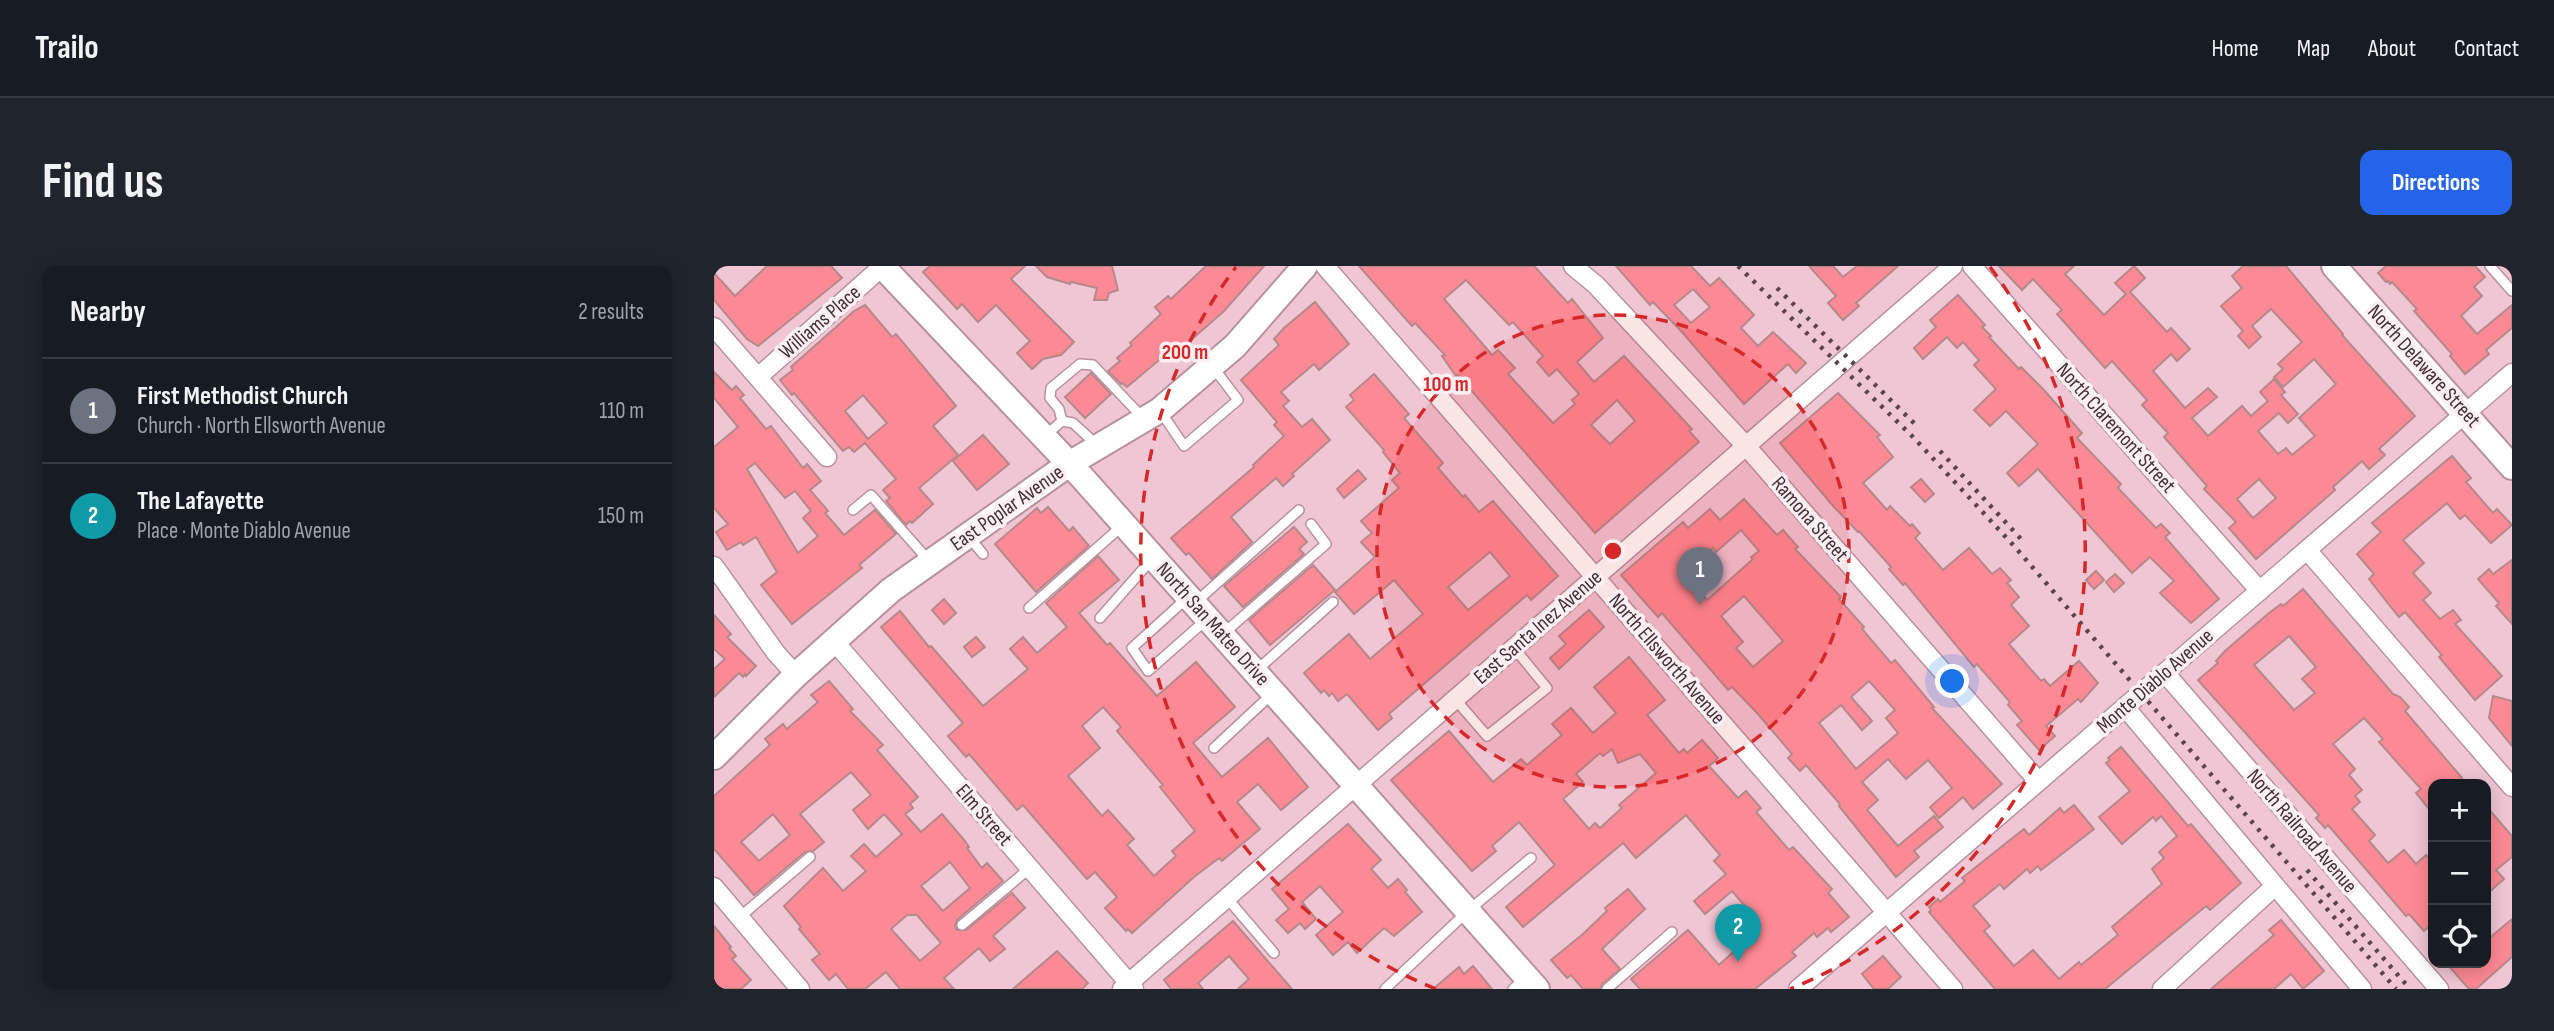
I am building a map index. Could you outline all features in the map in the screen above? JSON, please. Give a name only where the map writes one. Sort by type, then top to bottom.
[{"type":"main road","name":"North San Mateo Drive","points":[[883,266],[1053,429],[1069,464],[1468,911],[1526,985]]},
{"type":"main road","name":"East Poplar Avenue","points":[[714,757],[796,675],[891,590],[930,562],[975,545],[1069,464],[1152,415],[1212,366],[1235,346],[1305,266]]},
{"type":"main road","name":"North Delaware Street","points":[[2334,266],[2512,467]]},
{"type":"street","name":"Williams Place","points":[[758,377],[883,266]]},
{"type":"street","name":"North Ellsworth Avenue","points":[[1325,266],[1954,989]]},
{"type":"street","name":"Ramona Street","points":[[1573,266],[1596,285],[1746,446],[2038,781]]},
{"type":"street","name":"East Santa Inez Avenue","points":[[1128,987],[1953,266]]},
{"type":"street","name":"North Claremont Street","points":[[1972,266],[2260,591]]},
{"type":"street","points":[[714,327],[827,457]]},
{"type":"street","name":"Monte Diablo Avenue","points":[[1798,989],[2512,373]]},
{"type":"street","points":[[2307,551],[2512,787]]},
{"type":"street","points":[[714,566],[776,653],[796,675]]},
{"type":"street","name":"Elm Street","points":[[834,641],[1030,868],[1128,987]]},
{"type":"street","name":"North Railroad Avenue","points":[[2165,673],[2439,989]]},
{"type":"street","points":[[2125,707],[2362,989]]},
{"type":"street","points":[[2162,989],[2275,886]]},
{"type":"street","points":[[714,887],[800,989]]},
{"type":"lane","points":[[2490,266],[2512,291]]},
{"type":"lane","points":[[1053,429],[1059,410],[1050,398],[1051,388],[1080,364],[1093,365],[1184,446],[1238,400],[1212,366]]},
{"type":"lane","points":[[1053,429],[1073,423],[1099,446]]},
{"type":"lane","points":[[853,510],[871,495],[930,562]]},
{"type":"lane","points":[[1298,510],[1203,613],[1148,671],[1132,648],[1203,613],[1326,544],[1311,524]]},
{"type":"lane","points":[[1029,608],[1124,524]]},
{"type":"lane","points":[[1100,618],[1153,557]]},
{"type":"lane","points":[[1256,671],[1333,602]]},
{"type":"lane","points":[[1455,699],[1487,736],[1547,688],[1514,648]]},
{"type":"lane","points":[[1214,748],[1274,691]]},
{"type":"lane","points":[[740,917],[810,857]]},
{"type":"lane","points":[[1385,989],[1468,911],[1531,858]]},
{"type":"lane","points":[[962,925],[1030,868]]},
{"type":"lane","points":[[1227,898],[1274,953]]},
{"type":"lane","points":[[1607,989],[1672,932]]},
{"type":"building","points":[[767,266],[831,266],[842,278],[758,346],[747,339],[714,300],[714,273],[735,296]]},
{"type":"building","points":[[930,266],[1025,266],[1011,279],[1074,342],[1061,355],[1043,359],[1032,369],[1017,353],[1030,341],[996,305],[978,322],[962,304],[957,309],[923,272]]},
{"type":"building","points":[[1036,266],[1112,266],[1118,290],[1109,293],[1107,300],[1094,300],[1097,288],[1047,277]]},
{"type":"building","points":[[1206,266],[1264,266],[1224,311],[1181,349],[1177,345],[1127,387],[1121,384],[1108,371],[1120,361],[1117,358],[1161,314],[1155,307],[1168,296],[1171,299]]},
{"type":"building","points":[[1359,266],[1534,266],[1568,303],[1572,299],[1603,338],[1577,362],[1594,382],[1624,356],[1692,429],[1689,431],[1699,442],[1595,533],[1458,375],[1456,376],[1442,356],[1445,355],[1415,323],[1412,326]],"holes":[[[1466,280],[1509,325],[1513,322],[1543,356],[1537,362],[1549,376],[1557,369],[1579,394],[1572,400],[1575,404],[1553,423],[1508,374],[1515,368],[1498,350],[1492,355],[1444,299]],[[1617,400],[1635,421],[1610,444],[1591,425]]]},
{"type":"building","points":[[1616,266],[1691,266],[1710,286],[1719,278],[1754,315],[1741,328],[1758,346],[1773,332],[1806,363],[1796,373],[1788,364],[1744,404],[1682,332],[1653,302],[1650,305]],"holes":[[[1693,289],[1710,307],[1691,323],[1674,305]]]},
{"type":"building","points":[[1809,266],[1833,266],[1843,277],[1857,266],[1898,266],[1856,303],[1859,306],[1843,320],[1828,303],[1836,296]]},
{"type":"building","points":[[1999,266],[2074,266],[2065,274],[2104,315],[2126,294],[2115,283],[2134,266],[2145,278],[2130,292],[2167,332],[2171,328],[2190,349],[2177,361],[2171,354],[2153,371],[2185,408],[2208,388],[2217,397],[2192,418],[2208,436],[2242,406],[2251,416],[2268,401],[2260,392],[2274,379],[2285,392],[2281,395],[2298,414],[2288,423],[2279,413],[2258,431],[2278,454],[2286,448],[2292,455],[2315,436],[2299,418],[2336,384],[2314,359],[2283,387],[2274,377],[2283,369],[2278,364],[2302,342],[2271,309],[2252,326],[2261,337],[2249,348],[2238,336],[2243,331],[2221,306],[2242,288],[2232,276],[2243,266],[2286,266],[2342,335],[2415,416],[2379,449],[2385,455],[2369,469],[2362,461],[2333,487],[2335,490],[2256,559],[2229,528],[2236,522],[2204,489],[2207,486],[2164,437],[2168,433],[2142,405],[2147,400],[2112,361],[2105,368],[2057,314],[2062,310],[2033,279],[2022,290]],"holes":[[[2259,479],[2276,498],[2253,518],[2237,499]]]},
{"type":"building","points":[[2386,266],[2475,266],[2485,277],[2474,287],[2482,296],[2461,316],[2477,334],[2512,305],[2512,328],[2486,350],[2489,354],[2465,374],[2450,356],[2452,354],[2414,311],[2417,309],[2392,282],[2386,282],[2378,273]]},
{"type":"building","points":[[1958,295],[1985,325],[1982,327],[1991,336],[1989,337],[2019,369],[2021,367],[2043,389],[2082,433],[2077,438],[2121,484],[2118,488],[2156,528],[2161,524],[2170,533],[2165,537],[2219,599],[2191,623],[2160,593],[2174,581],[2150,557],[2132,573],[2038,469],[2019,486],[2007,473],[2038,444],[2006,411],[1990,426],[1974,410],[1996,389],[1974,365],[1979,360],[1963,342],[1957,348],[1947,337],[1923,359],[1914,348],[1936,327],[1930,320]]},
{"type":"building","points":[[1315,302],[1349,344],[1319,370],[1314,364],[1281,392],[1289,401],[1283,406],[1302,427],[1312,419],[1330,440],[1292,474],[1294,476],[1283,486],[1276,478],[1231,517],[1252,542],[1212,579],[1189,553],[1186,555],[1171,538],[1254,467],[1253,465],[1284,436],[1274,425],[1277,422],[1241,380],[1279,345],[1274,339],[1284,328]]},
{"type":"building","points":[[865,305],[892,337],[896,334],[956,406],[933,426],[958,455],[919,488],[933,504],[912,523],[910,521],[906,525],[886,501],[890,498],[883,490],[896,479],[865,443],[854,452],[849,447],[843,451],[780,380],[854,311]],"holes":[[[863,395],[887,423],[868,439],[845,411]]]},
{"type":"building","points":[[714,372],[732,390],[736,386],[744,395],[740,398],[766,429],[771,426],[803,468],[807,464],[821,481],[810,490],[844,535],[875,510],[896,534],[859,565],[862,568],[792,624],[761,585],[777,572],[756,537],[727,550],[716,532],[728,524],[714,508],[714,447],[738,427],[714,398]],"holes":[[[755,463],[785,498],[795,491],[811,511],[803,518],[818,536],[798,553],[747,469]]]},
{"type":"building","points":[[1091,373],[1111,394],[1085,418],[1065,397]]},
{"type":"building","points":[[1374,374],[1409,414],[1404,418],[1443,463],[1438,468],[1463,497],[1465,495],[1479,512],[1493,501],[1558,576],[1531,600],[1527,595],[1389,714],[1392,718],[1378,730],[1347,694],[1338,701],[1332,693],[1329,696],[1324,690],[1321,693],[1304,673],[1349,634],[1370,659],[1423,614],[1394,580],[1354,614],[1335,592],[1375,557],[1361,542],[1372,533],[1361,521],[1399,488],[1392,480],[1400,473],[1384,450],[1346,407],[1354,400],[1350,395]],"holes":[[[1490,552],[1510,576],[1468,610],[1448,587]]]},
{"type":"building","points":[[1838,393],[1880,435],[1877,437],[1893,457],[1863,483],[1887,510],[1890,506],[1910,526],[1912,524],[1920,533],[1915,538],[1943,570],[1969,548],[1992,574],[2000,568],[2011,580],[2007,583],[2019,597],[2011,605],[2029,626],[2009,644],[2041,681],[2044,679],[2050,686],[2079,661],[2098,683],[2081,702],[2078,699],[2046,726],[2055,736],[2039,750],[2017,725],[2022,721],[2008,705],[2010,702],[1977,664],[1974,667],[1905,583],[1903,585],[1889,569],[1891,567],[1834,507],[1780,443]]},
{"type":"building","points":[[983,435],[1009,464],[977,490],[953,461]]},
{"type":"building","points":[[2452,456],[2471,478],[2466,482],[2493,513],[2497,509],[2512,525],[2491,543],[2465,515],[2460,519],[2447,503],[2403,540],[2424,563],[2413,573],[2431,593],[2423,600],[2440,619],[2453,610],[2461,620],[2455,624],[2502,676],[2475,700],[2439,657],[2442,655],[2405,612],[2399,617],[2390,606],[2369,579],[2374,574],[2357,554],[2381,532],[2372,523]]},
{"type":"building","points":[[1358,470],[1366,479],[1344,498],[1337,489]]},
{"type":"building","points":[[1921,479],[1934,494],[1925,502],[1911,487]]},
{"type":"building","points":[[1744,499],[1777,535],[1783,530],[1798,547],[1795,549],[1841,597],[1839,599],[1891,663],[1895,660],[1934,707],[1932,708],[2002,784],[1973,809],[1963,797],[1939,818],[1930,807],[1952,788],[1928,760],[1906,779],[1888,759],[1862,782],[1878,800],[1867,810],[1898,846],[1934,816],[1943,827],[1914,851],[1919,857],[1896,877],[1806,765],[1800,771],[1788,758],[1792,754],[1758,714],[1732,687],[1728,690],[1662,613],[1658,617],[1621,575],[1683,522],[1688,528],[1710,509],[1720,520]],"holes":[[[1741,530],[1759,551],[1707,600],[1684,573],[1713,548],[1716,552]],[[1744,596],[1783,641],[1753,667],[1736,648],[1743,642],[1721,616]],[[1869,681],[1895,710],[1886,718],[1898,733],[1856,769],[1819,723],[1841,705],[1862,730],[1872,721],[1851,697]]]},
{"type":"building","points":[[1048,507],[1069,531],[1073,527],[1089,546],[1036,592],[995,544],[1037,508],[1041,513]]},
{"type":"building","points":[[1294,527],[1307,542],[1299,549],[1304,554],[1243,607],[1224,586]]},
{"type":"building","points":[[1098,556],[1119,580],[1079,613],[1107,645],[1110,643],[1157,696],[1196,662],[1235,707],[1193,743],[1222,777],[1268,738],[1308,787],[1281,810],[1258,784],[1237,802],[1260,829],[1222,861],[1219,858],[1194,877],[1132,933],[1128,929],[1126,931],[1105,908],[1117,897],[1095,872],[1087,879],[1023,805],[1017,810],[969,754],[966,757],[948,736],[963,723],[881,627],[900,611],[983,706],[1028,669],[1010,649],[1023,637],[1037,653],[1067,627],[1046,603]],"holes":[[[1103,707],[1121,727],[1117,731],[1163,785],[1160,787],[1195,831],[1172,851],[1176,856],[1154,876],[1127,845],[1134,839],[1108,810],[1102,816],[1068,776],[1100,748],[1082,726]]]},
{"type":"building","points":[[2512,560],[2512,624],[2496,606],[2499,603],[2478,579],[2489,569],[2493,574]]},
{"type":"building","points":[[1313,565],[1335,590],[1270,645],[1249,620]]},
{"type":"building","points":[[2096,571],[2104,580],[2094,589],[2086,580]]},
{"type":"building","points":[[2115,574],[2124,583],[2114,592],[2106,582]]},
{"type":"building","points":[[2303,589],[2393,694],[2409,707],[2405,711],[2462,778],[2428,779],[2428,808],[2416,793],[2421,789],[2379,742],[2383,739],[2364,718],[2333,744],[2355,769],[2349,775],[2362,790],[2355,796],[2360,802],[2352,809],[2375,835],[2369,841],[2388,863],[2404,850],[2416,864],[2426,855],[2428,857],[2428,927],[2424,931],[2409,914],[2406,916],[2328,825],[2325,828],[2316,818],[2319,815],[2198,680],[2218,663],[2216,661],[2225,651],[2281,604],[2283,606]],"holes":[[[2289,636],[2316,667],[2302,679],[2315,693],[2294,710],[2254,665]]]},
{"type":"building","points":[[944,599],[956,613],[944,624],[932,610]]},
{"type":"building","points":[[1589,610],[1604,627],[1559,669],[1550,658],[1566,644],[1559,636]]},
{"type":"building","points":[[714,615],[731,634],[727,637],[756,666],[746,676],[745,674],[743,677],[739,673],[714,697],[714,669],[725,659],[714,649]]},
{"type":"building","points":[[976,637],[985,647],[972,657],[964,647]]},
{"type":"building","points":[[1629,657],[1665,700],[1647,715],[1679,753],[1684,749],[1687,753],[1702,740],[1718,758],[1709,766],[1738,798],[1746,791],[1761,808],[1756,812],[1789,850],[1793,847],[1832,889],[1828,893],[1849,917],[1831,932],[1828,928],[1817,937],[1814,933],[1792,952],[1796,956],[1755,989],[1640,989],[1631,979],[1688,930],[1719,965],[1756,931],[1751,925],[1757,920],[1732,891],[1705,914],[1694,901],[1726,874],[1714,861],[1720,855],[1686,815],[1636,858],[1623,843],[1523,927],[1506,907],[1555,865],[1519,822],[1492,846],[1496,851],[1472,871],[1391,780],[1449,731],[1493,782],[1521,759],[1527,765],[1562,735],[1552,724],[1571,708],[1593,733],[1616,713],[1594,687]],"holes":[[[1612,749],[1618,763],[1640,754],[1656,773],[1619,805],[1622,808],[1600,828],[1595,823],[1589,829],[1563,799],[1583,782],[1576,774],[1600,753],[1603,756]]]},
{"type":"building","points":[[829,681],[853,709],[850,711],[883,745],[877,750],[918,797],[910,804],[913,808],[905,814],[921,832],[942,814],[965,841],[982,868],[987,863],[1003,881],[957,920],[957,930],[966,930],[1012,893],[1025,908],[993,936],[1005,949],[990,961],[979,948],[944,978],[954,989],[900,989],[886,972],[865,989],[848,989],[836,974],[829,980],[812,960],[820,954],[784,906],[823,868],[843,891],[866,871],[851,856],[864,844],[876,857],[902,834],[884,814],[868,829],[853,810],[871,795],[851,772],[800,814],[824,842],[813,851],[805,852],[754,895],[714,849],[714,796],[770,745],[765,739],[783,724],[787,729],[818,702],[811,695]],"holes":[[[773,814],[790,835],[759,861],[741,842]],[[950,862],[970,888],[943,911],[921,886]],[[907,915],[917,915],[941,943],[920,961],[891,929]]]},
{"type":"building","points":[[2493,696],[2512,701],[2512,746],[2489,718]]},
{"type":"building","points":[[2121,747],[2241,883],[2210,910],[2206,906],[2105,989],[1995,989],[1929,912],[1929,907],[1938,899],[1940,902],[1965,881],[1962,878],[2024,829],[2029,835],[2060,808],[2064,813],[2074,805],[2094,829],[2041,870],[2038,866],[2030,873],[2027,869],[2004,889],[2000,884],[1973,906],[1990,926],[1984,931],[2014,966],[2033,950],[2059,979],[2118,935],[2112,927],[2162,884],[2152,869],[2164,858],[2159,852],[2177,836],[2161,816],[2156,821],[2153,817],[2122,844],[2099,817],[2130,791],[2106,763]]},
{"type":"building","points":[[2491,812],[2512,836],[2512,857],[2496,870],[2504,879],[2491,891]]},
{"type":"building","points":[[1348,824],[1381,860],[1371,869],[1388,888],[1398,879],[1422,912],[1394,936],[1384,928],[1357,953],[1348,942],[1333,955],[1316,935],[1343,912],[1320,886],[1302,902],[1316,919],[1305,929],[1300,923],[1288,933],[1276,920],[1289,909],[1272,889]]},
{"type":"building","points":[[1628,889],[1645,909],[1602,949],[1620,969],[1602,984],[1600,989],[1583,989],[1571,975],[1567,978],[1551,960],[1583,934],[1607,911],[1605,908]]},
{"type":"building","points":[[2512,919],[2512,957],[2476,989],[2469,989],[2450,968],[2491,968],[2491,937]]},
{"type":"building","points":[[2281,920],[2324,971],[2303,989],[2291,974],[2274,989],[2211,989],[2274,935],[2269,930]]},
{"type":"building","points":[[1233,921],[1292,989],[1238,989],[1249,979],[1229,956],[1198,983],[1203,989],[1171,989],[1164,980]]},
{"type":"building","points":[[714,926],[736,956],[732,959],[751,980],[741,989],[718,989],[714,984]]},
{"type":"building","points":[[1057,951],[1088,983],[1082,989],[1013,989]]},
{"type":"building","points":[[1883,956],[1901,977],[1888,989],[1874,989],[1862,974]]},
{"type":"building","points":[[1473,966],[1492,989],[1433,989],[1459,967],[1464,974]]},
{"type":"railway","points":[[1738,266],[1914,438],[2015,547],[2396,989]]},
{"type":"railway","points":[[1777,288],[1919,428]]},
{"type":"railway","points":[[1940,451],[2021,539]]},
{"type":"railway","points":[[2307,870],[2410,989]]},
{"type":"place","name":"First Methodist Church","points":[[1700,605]]},
{"type":"place","name":"The Lafayette","points":[[1738,962]]}]
